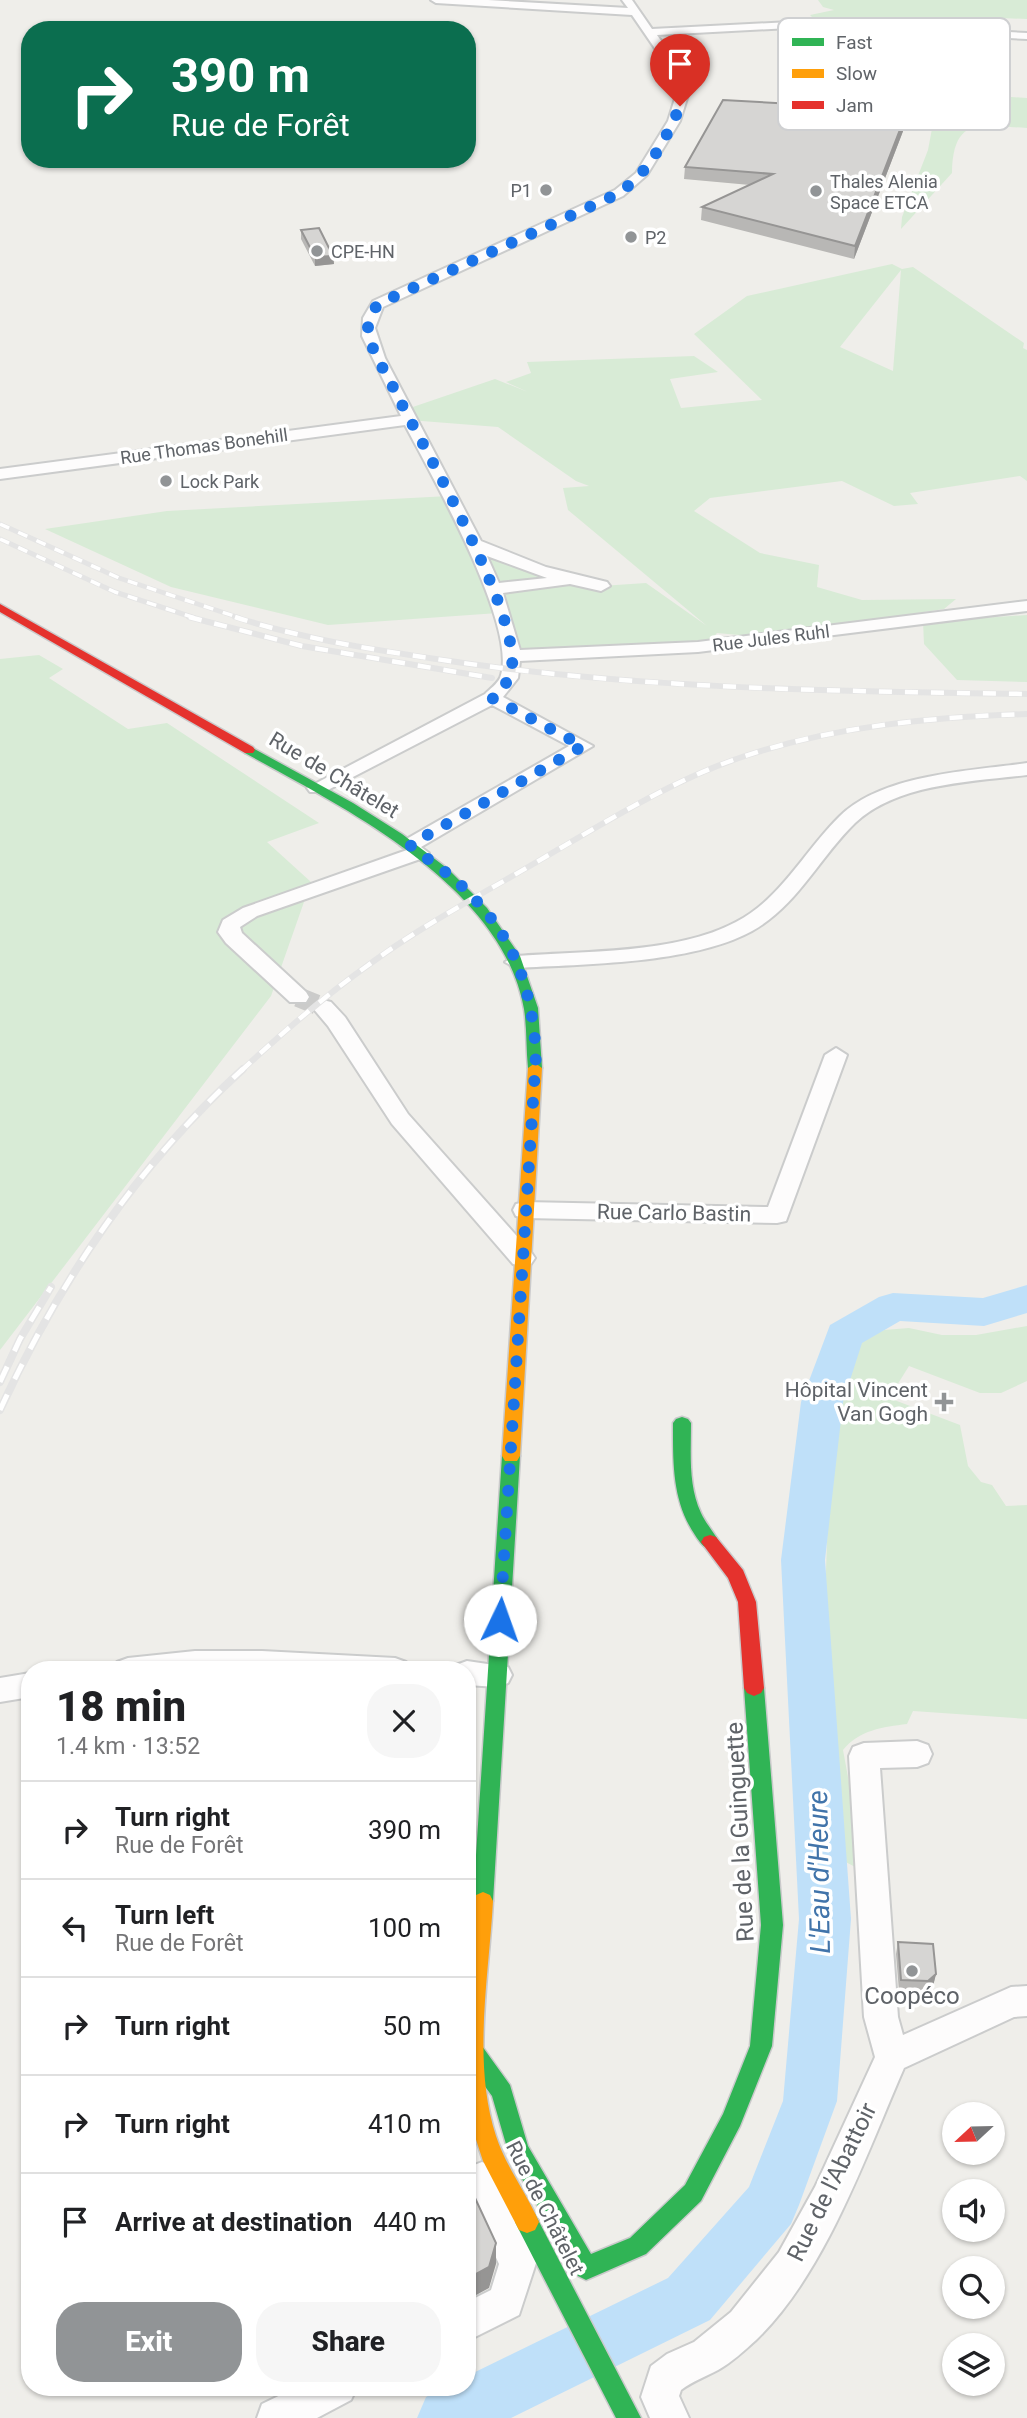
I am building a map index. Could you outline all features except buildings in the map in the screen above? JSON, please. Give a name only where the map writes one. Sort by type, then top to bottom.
[{"type":"main road","name":"Rue de Châtelet","points":[[0,607],[317,788],[415,849],[469,892],[494,923],[516,962],[533,1009],[536,1054],[476,2020]]},
{"type":"main road","name":"Rue de la Guinguette","points":[[476,2056],[502,2092],[518,2150],[586,2268],[638,2246],[693,2193],[732,2119],[761,2046],[772,1925],[747,1602],[736,1575],[692,1518],[684,1494],[682,1423]]},
{"type":"main road","name":"Rue de Châtelet","points":[[476,2082],[478,2112],[509,2193],[629,2418]]},
{"type":"street","points":[[317,788],[492,698],[510,678],[513,656],[494,589],[475,545],[372,343],[368,328],[370,316],[378,304],[618,193],[641,175],[674,121],[683,92],[673,66],[631,6],[436,0]]},
{"type":"street","points":[[650,32],[778,26]]},
{"type":"street","name":"Rue Thomas Bonehill","points":[[0,474],[409,420]]},
{"type":"street","points":[[475,545],[540,570],[601,586]]},
{"type":"street","points":[[494,589],[575,580]]},
{"type":"street","name":"Rue Jules Ruhl","points":[[513,656],[698,647],[1027,606]]},
{"type":"street","points":[[298,997],[234,938],[229,932],[230,924],[243,915],[415,849],[583,746],[492,698]]},
{"type":"street","points":[[516,962],[677,946],[730,933],[761,916],[850,816],[871,803],[899,793],[954,780],[1027,769]]},
{"type":"street","points":[[323,1007],[337,1022],[400,1119],[522,1258]]},
{"type":"street","name":"Rue Carlo Bastin","points":[[525,1210],[777,1215],[836,1055]]},
{"type":"street","points":[[180,1661],[242,1661]]},
{"type":"street","points":[[476,1674],[497,1675]]},
{"type":"street","points":[[0,1690],[21,1686]]},
{"type":"street","points":[[917,1754],[864,1756],[881,2017],[892,2057],[1011,2001],[1027,2001]]},
{"type":"street","name":"Rue de l'Abattoir","points":[[670,2418],[660,2398],[664,2379],[680,2367],[707,2356],[744,2325],[792,2265],[828,2199],[892,2057]]},
{"type":"street","points":[[476,2317],[506,2302],[518,2263],[482,2188],[478,2112]]},
{"type":"street","points":[[276,2418],[320,2396]]},
{"type":"green space","points":[[818,0],[1027,0],[1027,19],[813,18],[810,15],[834,10],[823,7]]},
{"type":"green space","points":[[1010,97],[1027,98],[1027,128],[1010,127]]},
{"type":"green space","points":[[932,130],[968,130],[958,141],[952,173],[901,229],[902,217],[928,150]]},
{"type":"green space","points":[[892,264],[902,269],[913,267],[1024,343],[1023,348],[1027,350],[1027,481],[1020,476],[910,493],[918,504],[894,506],[842,481],[710,498],[694,511],[760,553],[819,565],[817,587],[862,600],[956,599],[944,609],[761,637],[717,633],[706,646],[513,656],[498,613],[328,625],[171,587],[45,529],[167,511],[449,496],[478,553],[601,586],[646,583],[707,626],[568,510],[563,488],[589,486],[576,481],[498,427],[409,420],[404,410],[495,379],[528,392],[506,382],[531,373],[527,362],[694,356],[718,372],[670,379],[681,408],[762,400],[694,334],[747,296]],"holes":[[[901,270],[893,371],[840,347]]]},
{"type":"green space","points":[[1027,615],[1027,682],[957,680],[924,644],[923,622]]},
{"type":"green space","points":[[39,655],[63,669],[49,678],[128,729],[167,723],[319,823],[267,842],[311,882],[271,996],[0,1350],[0,659]]},
{"type":"green space","points":[[1027,1326],[1027,1381],[1001,1393],[980,1393],[909,1366],[889,1398],[960,1425],[968,1466],[981,1482],[992,1485],[1006,1506],[1027,1505],[1027,1719],[913,1711],[907,1724],[872,1731],[849,1743],[843,1750],[858,1831],[859,1869],[840,1859],[825,1708],[824,1627],[831,1429],[837,1372],[855,1344],[884,1330],[909,1328],[942,1335],[976,1335]]},
{"type":"waterway","name":"L'Eau d'Heure","points":[[447,2418],[689,2299],[771,2205],[810,2101],[825,1919],[803,1560],[822,1402],[844,1335],[893,1307],[984,1312],[1027,1299]]},
{"type":"tunnel","points":[[298,997],[323,1007]]},
{"type":"railway","points":[[0,524],[119,578],[240,618]]},
{"type":"railway","points":[[0,539],[115,592],[195,618]]},
{"type":"railway","points":[[189,617],[302,646],[492,678]]},
{"type":"railway","points":[[235,617],[284,631],[360,647],[583,677],[805,690],[1027,694]]},
{"type":"railway","points":[[241,1071],[334,991],[412,935],[622,812],[695,775],[779,746],[849,730],[920,721],[1027,714]]},
{"type":"railway","points":[[0,1410],[48,1316],[104,1227],[169,1145],[243,1069]]},
{"type":"railway","points":[[0,1382],[20,1339],[51,1287]]},
{"type":"traffic: fast","points":[[249,750],[398,837],[443,872],[483,911],[513,956],[531,1008],[535,1068]]},
{"type":"traffic: fast","points":[[682,1423],[683,1472],[687,1499],[699,1527],[710,1542]]},
{"type":"traffic: fast","points":[[483,1901],[511,1456]]},
{"type":"traffic: fast","points":[[476,2056],[502,2092],[518,2150],[586,2268],[638,2246],[693,2193],[732,2119],[761,2046],[772,1925],[754,1688]]},
{"type":"traffic: fast","points":[[527,2222],[629,2418]]},
{"type":"traffic: slow","points":[[511,1456],[535,1068]]},
{"type":"traffic: slow","points":[[476,1997],[483,1901]]},
{"type":"traffic: slow","points":[[476,2093],[481,2125],[491,2154],[527,2222]]},
{"type":"traffic: jam","points":[[0,607],[249,750]]},
{"type":"traffic: jam","points":[[710,1542],[736,1575],[747,1602],[754,1688]]},
{"type":"place","name":"P1","points":[[546,190]]},
{"type":"place","name":"Thales Alenia Space ETCA","points":[[816,191]]},
{"type":"place","name":"P2","points":[[631,237]]},
{"type":"place","name":"CPE-HN","points":[[317,251]]},
{"type":"place","name":"Lock Park","points":[[166,481]]},
{"type":"place","name":"Hôpital Vincent Van Gogh","points":[[944,1402]]},
{"type":"place","name":"Coopéco","points":[[912,1971]]},
{"type":"route","points":[[500,1620],[536,1054],[533,1009],[524,979],[494,923],[469,892],[410,845],[583,746],[492,698],[510,678],[513,656],[494,589],[475,545],[404,410],[372,343],[368,328],[370,316],[378,304],[609,198],[631,185],[641,175],[674,121],[680,106]]}]
